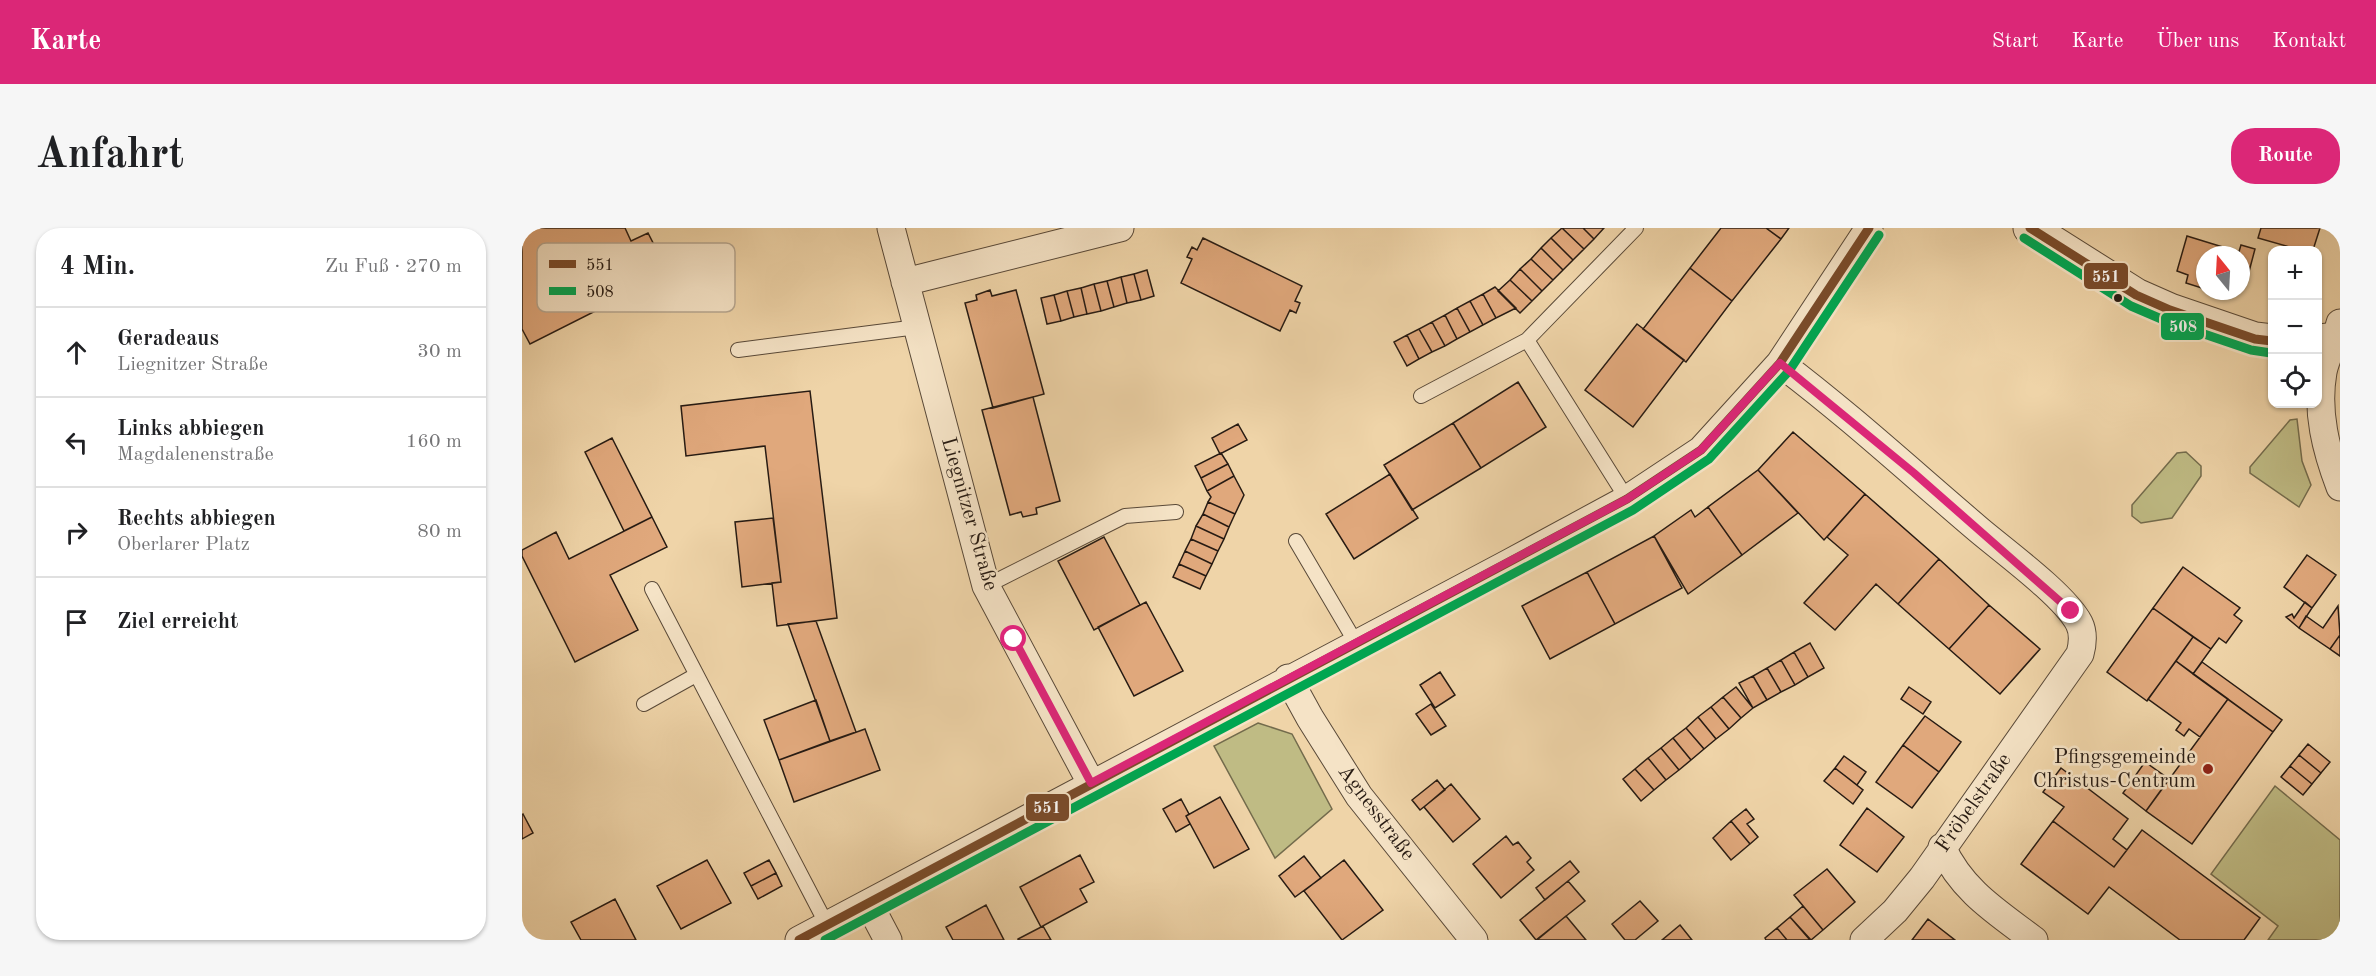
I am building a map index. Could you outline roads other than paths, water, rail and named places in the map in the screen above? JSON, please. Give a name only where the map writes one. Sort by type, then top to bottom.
[{"type":"street","name":"Liegnitzer Straße","points":[[891,228],[986,586],[1091,783]]},
{"type":"street","points":[[905,282],[1120,228]]},
{"type":"street","points":[[799,940],[1033,818],[1091,783],[1627,499],[1701,450],[1780,363],[1869,228]]},
{"type":"street","points":[[2030,228],[2136,295],[2217,326],[2255,339],[2268,341]]},
{"type":"street","points":[[2333,336],[2323,372],[2321,421],[2340,487]]},
{"type":"street","name":"Fröbelstraße","points":[[1780,363],[1848,417],[2033,575],[2071,611],[2080,625],[2084,642],[2080,654],[1895,911],[1864,940]]},
{"type":"street","name":"Agnesstraße","points":[[1288,678],[1359,796],[1474,940]]},
{"type":"street","points":[[1942,847],[1952,870],[1970,891],[2034,940]]},
{"type":"street","points":[[869,904],[888,940]]},
{"type":"lane","points":[[1421,396],[1527,339],[1636,228]]},
{"type":"lane","points":[[738,350],[917,327]]},
{"type":"lane","points":[[1527,339],[1627,499]]},
{"type":"lane","points":[[986,586],[1125,516],[1176,512]]},
{"type":"lane","points":[[1296,541],[1356,643]]},
{"type":"lane","points":[[652,589],[827,925]]},
{"type":"lane","points":[[644,704],[696,675]]},
{"type":"place","name":"Pfingsgemeinde Christus-Centrum","points":[[2208,769]]}]
